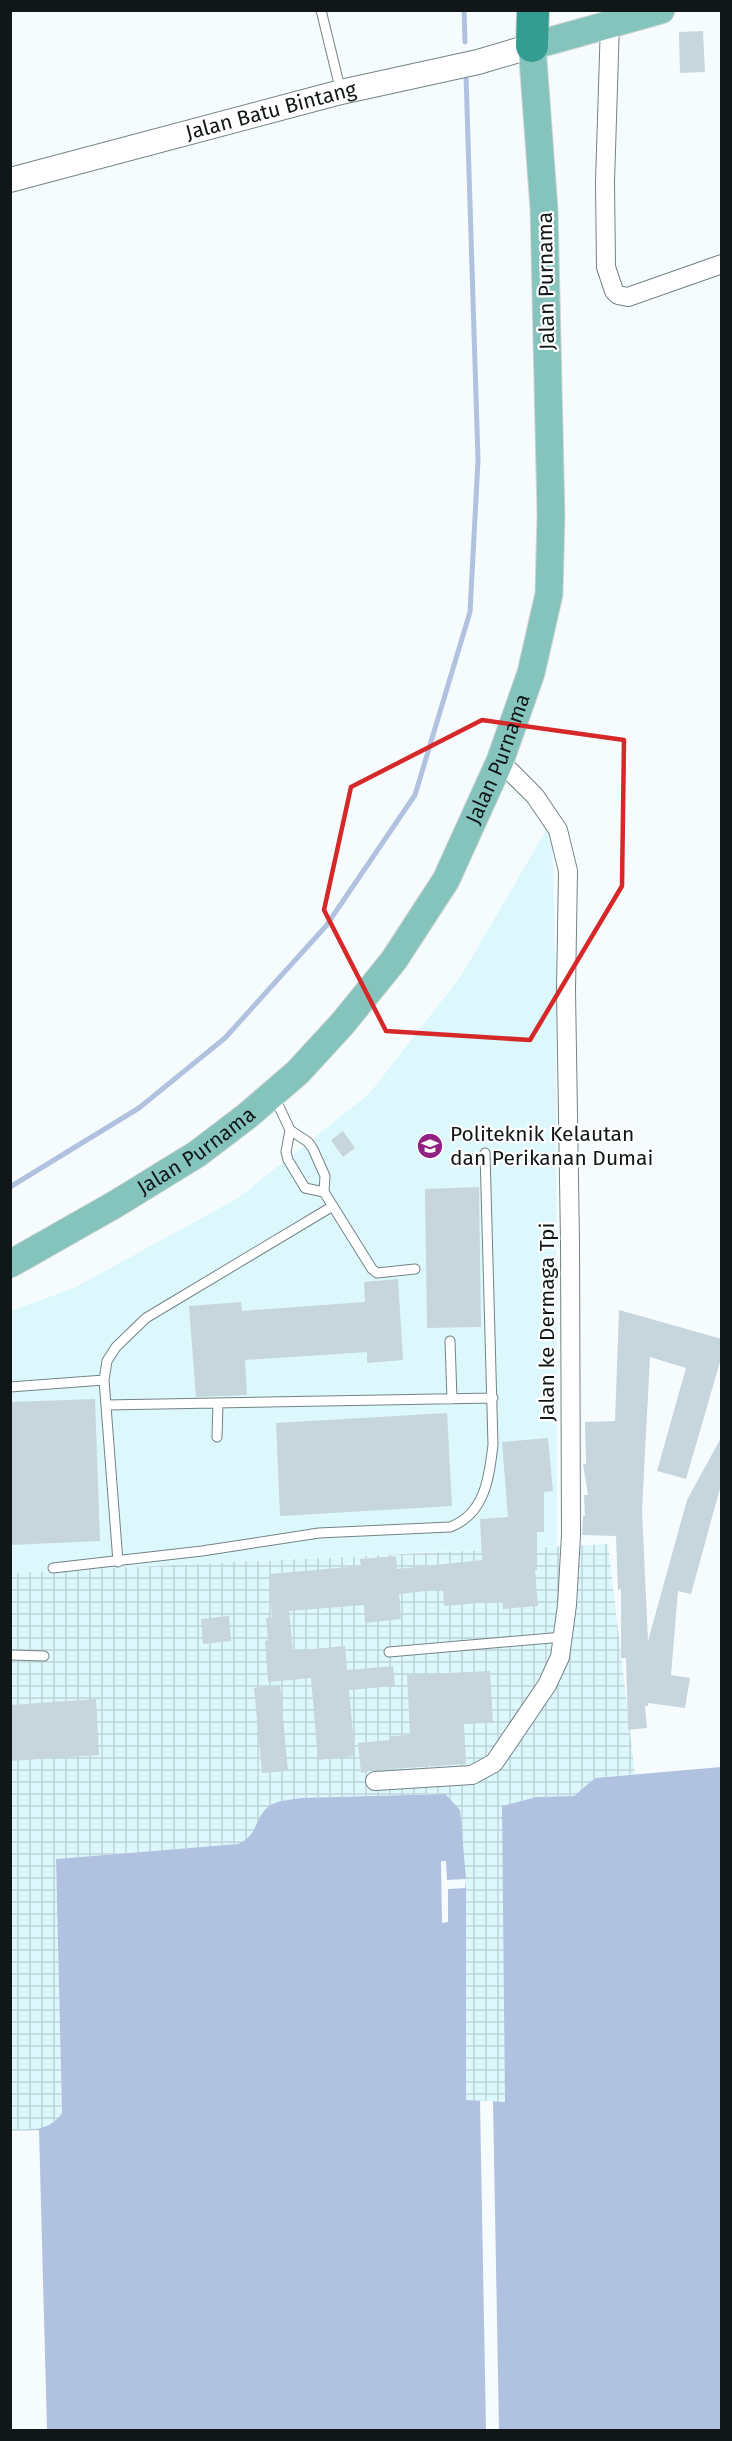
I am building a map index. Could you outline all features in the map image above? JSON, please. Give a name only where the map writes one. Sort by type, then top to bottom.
[{"type":"highway","points":[[532,46],[533,10]]},
{"type":"main road","points":[[532,46],[661,10]]},
{"type":"main road","name":"Jalan Purnama","points":[[10,1264],[114,1205],[197,1154],[298,1072],[344,1023],[394,960],[446,880],[500,761],[531,672],[549,594],[552,515],[544,209],[532,46]]},
{"type":"street","points":[[610,23],[605,192],[606,267],[610,285],[618,295],[628,297],[722,264]]},
{"type":"street","name":"Jalan Batu Bintang","points":[[10,180],[341,92],[478,62],[532,46]]},
{"type":"street","name":"Jalan ke Dermaga Tpi","points":[[375,1781],[472,1775],[494,1763],[547,1685],[560,1657],[563,1637],[571,1535],[566,990],[568,871],[558,830],[535,796],[500,761]]},
{"type":"lane","points":[[321,10],[341,92]]},
{"type":"lane","points":[[273,1094],[290,1130],[308,1142],[312,1148],[325,1176],[324,1191],[372,1269],[377,1273],[416,1269]]},
{"type":"lane","points":[[290,1130],[286,1152],[289,1162],[305,1188],[324,1191]]},
{"type":"lane","points":[[53,1568],[118,1562],[320,1533],[450,1527],[461,1523],[478,1505],[485,1491],[493,1445],[485,1153]]},
{"type":"lane","points":[[118,1562],[104,1380],[107,1361],[116,1347],[146,1318],[333,1206]]},
{"type":"lane","points":[[450,1341],[452,1399]]},
{"type":"lane","points":[[10,1387],[104,1380]]},
{"type":"lane","points":[[106,1405],[493,1398]]},
{"type":"lane","points":[[217,1437],[218,1403]]},
{"type":"lane","points":[[389,1652],[563,1637]]},
{"type":"lane","points":[[10,1655],[44,1656]]},
{"type":"highlighted area","points":[[482,720],[624,740],[622,886],[530,1040],[386,1031],[324,910],[351,787]]},
{"type":"shaded area","name":"Politeknik Kelautan dan Perikanan Dumai","points":[[552,820],[556,983],[557,1546],[11,1573],[10,1311],[74,1288],[238,1198],[369,1094],[461,976]]},
{"type":"shaded area","points":[[608,1544],[635,1774],[595,1778],[574,1796],[537,1797],[506,2074],[505,2102],[466,2101],[466,1879],[445,1794],[301,1798],[258,1821],[248,1840],[238,1844],[56,1859],[62,2113],[56,2122],[39,2130],[11,2131],[10,1573]]},
{"type":"water","points":[[721,1767],[721,2430],[11,2430],[10,2131],[33,2130],[46,2126],[62,2113],[56,1859],[238,1844],[253,1832],[268,1807],[283,1801],[301,1798],[445,1794],[460,1810],[466,1879],[466,2100],[505,2102],[502,1806],[537,1797],[574,1796],[595,1778]]},
{"type":"pier","points":[[441,1861],[446,1861],[447,1880],[466,1879],[465,1888],[448,1889],[448,1922],[442,1923]]},
{"type":"pier","points":[[480,2101],[493,2101],[499,2430],[486,2430]]},
{"type":"pier","points":[[39,2130],[47,2430],[11,2430],[11,2131]]},
{"type":"building","points":[[703,31],[705,72],[680,73],[679,32]]},
{"type":"building","points":[[343,1131],[355,1148],[343,1157],[331,1140]]},
{"type":"building","points":[[479,1187],[481,1327],[427,1328],[425,1189]]},
{"type":"building","points":[[398,1279],[403,1360],[367,1363],[367,1352],[245,1360],[247,1395],[196,1397],[189,1306],[241,1302],[242,1311],[365,1302],[364,1282]]},
{"type":"building","points":[[619,1310],[722,1339],[722,1355],[686,1479],[657,1471],[686,1368],[650,1357],[642,1510],[648,1641],[687,1500],[722,1436],[722,1481],[691,1594],[678,1591],[671,1675],[690,1678],[685,1708],[648,1703],[648,1706],[645,1706],[647,1728],[628,1730],[626,1658],[621,1658],[621,1589],[618,1590],[616,1536],[582,1535],[583,1516],[585,1516],[584,1495],[588,1495],[583,1464],[586,1464],[585,1422],[615,1421]]},
{"type":"building","points":[[95,1399],[100,1541],[10,1545],[10,1402]]},
{"type":"building","points":[[447,1413],[452,1506],[280,1516],[276,1423]]},
{"type":"building","points":[[548,1438],[553,1491],[544,1492],[544,1532],[537,1532],[537,1570],[535,1570],[538,1606],[503,1609],[502,1601],[444,1606],[443,1589],[399,1594],[401,1619],[365,1623],[364,1605],[289,1611],[293,1651],[345,1646],[347,1670],[393,1666],[395,1686],[349,1690],[355,1756],[318,1760],[311,1678],[268,1682],[266,1618],[272,1617],[269,1574],[361,1566],[360,1559],[396,1556],[397,1569],[482,1560],[480,1519],[508,1517],[502,1442]]},
{"type":"building","points":[[229,1616],[231,1641],[203,1644],[201,1619]]},
{"type":"building","points":[[490,1671],[493,1723],[464,1724],[466,1764],[374,1770],[361,1773],[358,1743],[391,1740],[390,1736],[410,1735],[407,1675]]},
{"type":"building","points":[[280,1685],[288,1771],[262,1773],[254,1688]]},
{"type":"building","points":[[96,1699],[99,1755],[10,1761],[10,1705]]},
{"type":"waterway","points":[[464,10],[465,42]]},
{"type":"waterway","points":[[10,1187],[139,1108],[225,1038],[326,926],[415,795],[470,612],[478,460],[466,75]]},
{"type":"place","name":"Politeknik Kelautan dan Perikanan Dumai","points":[[430,1146]]}]
